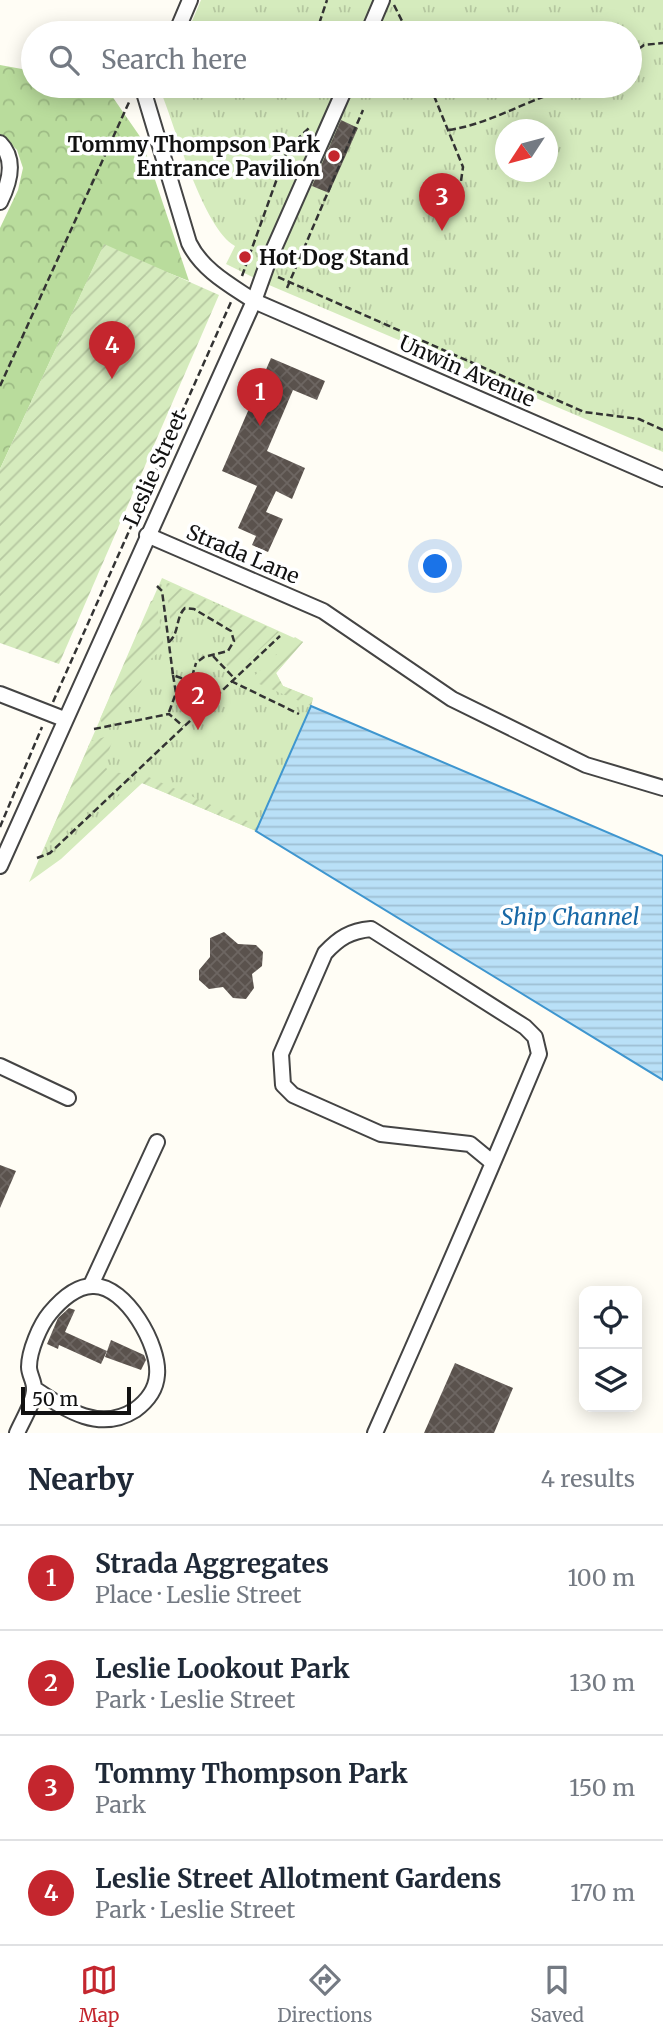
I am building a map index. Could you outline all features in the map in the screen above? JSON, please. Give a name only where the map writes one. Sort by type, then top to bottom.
[{"type":"street","points":[[181,21],[190,0]]},
{"type":"street","points":[[374,21],[384,0]]},
{"type":"street","name":"Unwin Avenue","points":[[150,98],[193,251],[204,265],[254,301],[663,480]]},
{"type":"street","name":"Leslie Street","points":[[0,866],[254,301],[340,98]]},
{"type":"street","points":[[0,143],[7,153],[10,168],[0,202]]},
{"type":"street","name":"Strada Lane","points":[[148,536],[323,611],[452,699],[586,765],[663,788]]},
{"type":"street","points":[[0,694],[64,719]]},
{"type":"street","points":[[375,1433],[493,1163],[538,1054],[535,1037],[514,1020],[370,929],[352,930],[336,940],[325,953],[281,1055],[283,1085],[293,1095],[381,1134],[470,1144],[493,1163]]},
{"type":"street","points":[[0,1066],[68,1098]]},
{"type":"street","points":[[92,1285],[157,1142]]},
{"type":"street","points":[[17,1433],[35,1389],[29,1367],[34,1345],[48,1314],[71,1293],[92,1285],[106,1287],[125,1303],[146,1332],[156,1357],[154,1389],[129,1415],[99,1423],[76,1417],[35,1389]]},
{"type":"path","points":[[320,21],[327,0]]},
{"type":"path","points":[[384,0],[398,8],[403,21]]},
{"type":"path","points":[[642,46],[663,43]]},
{"type":"path","points":[[0,386],[128,100],[132,98]]},
{"type":"path","points":[[435,98],[463,167],[461,181]]},
{"type":"path","points":[[449,130],[471,127],[539,98]]},
{"type":"path","points":[[287,288],[363,110]]},
{"type":"path","points":[[247,264],[288,148],[304,131],[332,116]]},
{"type":"path","points":[[277,276],[584,412],[639,419],[663,430]]},
{"type":"path","points":[[53,702],[228,311]]},
{"type":"path","points":[[157,586],[162,591],[176,693],[169,714]]},
{"type":"path","points":[[169,642],[176,634],[182,611],[190,608],[227,627],[234,636],[228,651],[204,657],[197,663],[188,687]]},
{"type":"path","points":[[37,858],[50,853],[280,636]]},
{"type":"path","points":[[213,656],[232,679],[299,715]]},
{"type":"path","points":[[173,675],[219,693]]},
{"type":"path","points":[[169,714],[183,726]]},
{"type":"path","points":[[94,729],[169,714]]},
{"type":"path","points":[[0,827],[42,727]]},
{"type":"green space","points":[[201,0],[663,0],[663,452],[269,285],[226,264],[235,246],[223,236],[212,220],[192,176],[163,98],[642,98],[642,21],[192,21]]},
{"type":"green space","points":[[0,65],[21,69],[21,98],[113,98],[141,138],[189,281],[103,247],[0,469],[0,228],[18,190],[23,168],[17,150],[0,134]]},
{"type":"green space","points":[[104,244],[219,295],[59,664],[0,643],[0,469]]},
{"type":"green space","points":[[162,578],[303,642],[276,673],[283,686],[313,698],[311,706],[256,831],[142,783],[61,859],[29,882]]},
{"type":"green space","points":[[166,582],[279,632],[234,673],[219,657],[235,647],[235,632],[208,613],[192,606],[181,608],[176,612],[172,637]]},
{"type":"green space","points":[[156,600],[164,648],[146,663],[141,682],[118,707],[112,724],[103,725],[100,719],[151,601]]},
{"type":"green space","points":[[295,637],[303,642],[276,673],[283,686],[313,698],[311,706],[250,680]]},
{"type":"green space","points":[[115,734],[104,764],[108,771],[127,774],[52,845],[48,839],[91,741]]},
{"type":"green space","points":[[142,774],[258,826],[256,831],[142,783],[116,807],[111,803]]},
{"type":"water","name":"Ship Channel","points":[[311,706],[663,856],[663,1080],[256,831]]},
{"type":"building","name":"Tommy Thompson Park Entrance Pavilion","points":[[341,120],[358,128],[329,193],[312,186]]},
{"type":"building","points":[[271,358],[325,381],[317,400],[293,390],[267,451],[305,468],[292,499],[276,491],[266,512],[283,519],[268,552],[252,545],[256,536],[238,528],[257,486],[222,471]]},
{"type":"building","points":[[224,932],[238,944],[256,945],[263,952],[262,966],[252,974],[254,988],[246,999],[233,998],[223,987],[209,989],[199,980],[199,970],[210,957],[210,938]]},
{"type":"building","points":[[0,1165],[16,1171],[0,1208]]},
{"type":"building","points":[[69,1308],[75,1310],[65,1332],[107,1351],[101,1364],[59,1345],[58,1349],[47,1344],[58,1318]]},
{"type":"building","points":[[111,1340],[144,1355],[146,1360],[141,1370],[105,1357]]},
{"type":"building","points":[[455,1363],[513,1388],[494,1433],[424,1433]]},
{"type":"place","name":"Tommy Thompson Park Entrance Pavilion","points":[[334,156]]},
{"type":"place","name":"Tommy Thompson Park","points":[[442,231]]},
{"type":"place","name":"Hot Dog Stand","points":[[245,257]]},
{"type":"place","name":"Leslie Street Allotment Gardens","points":[[112,379]]},
{"type":"place","name":"Strada Aggregates","points":[[260,426]]},
{"type":"place","name":"Leslie Lookout Park","points":[[198,730]]}]
